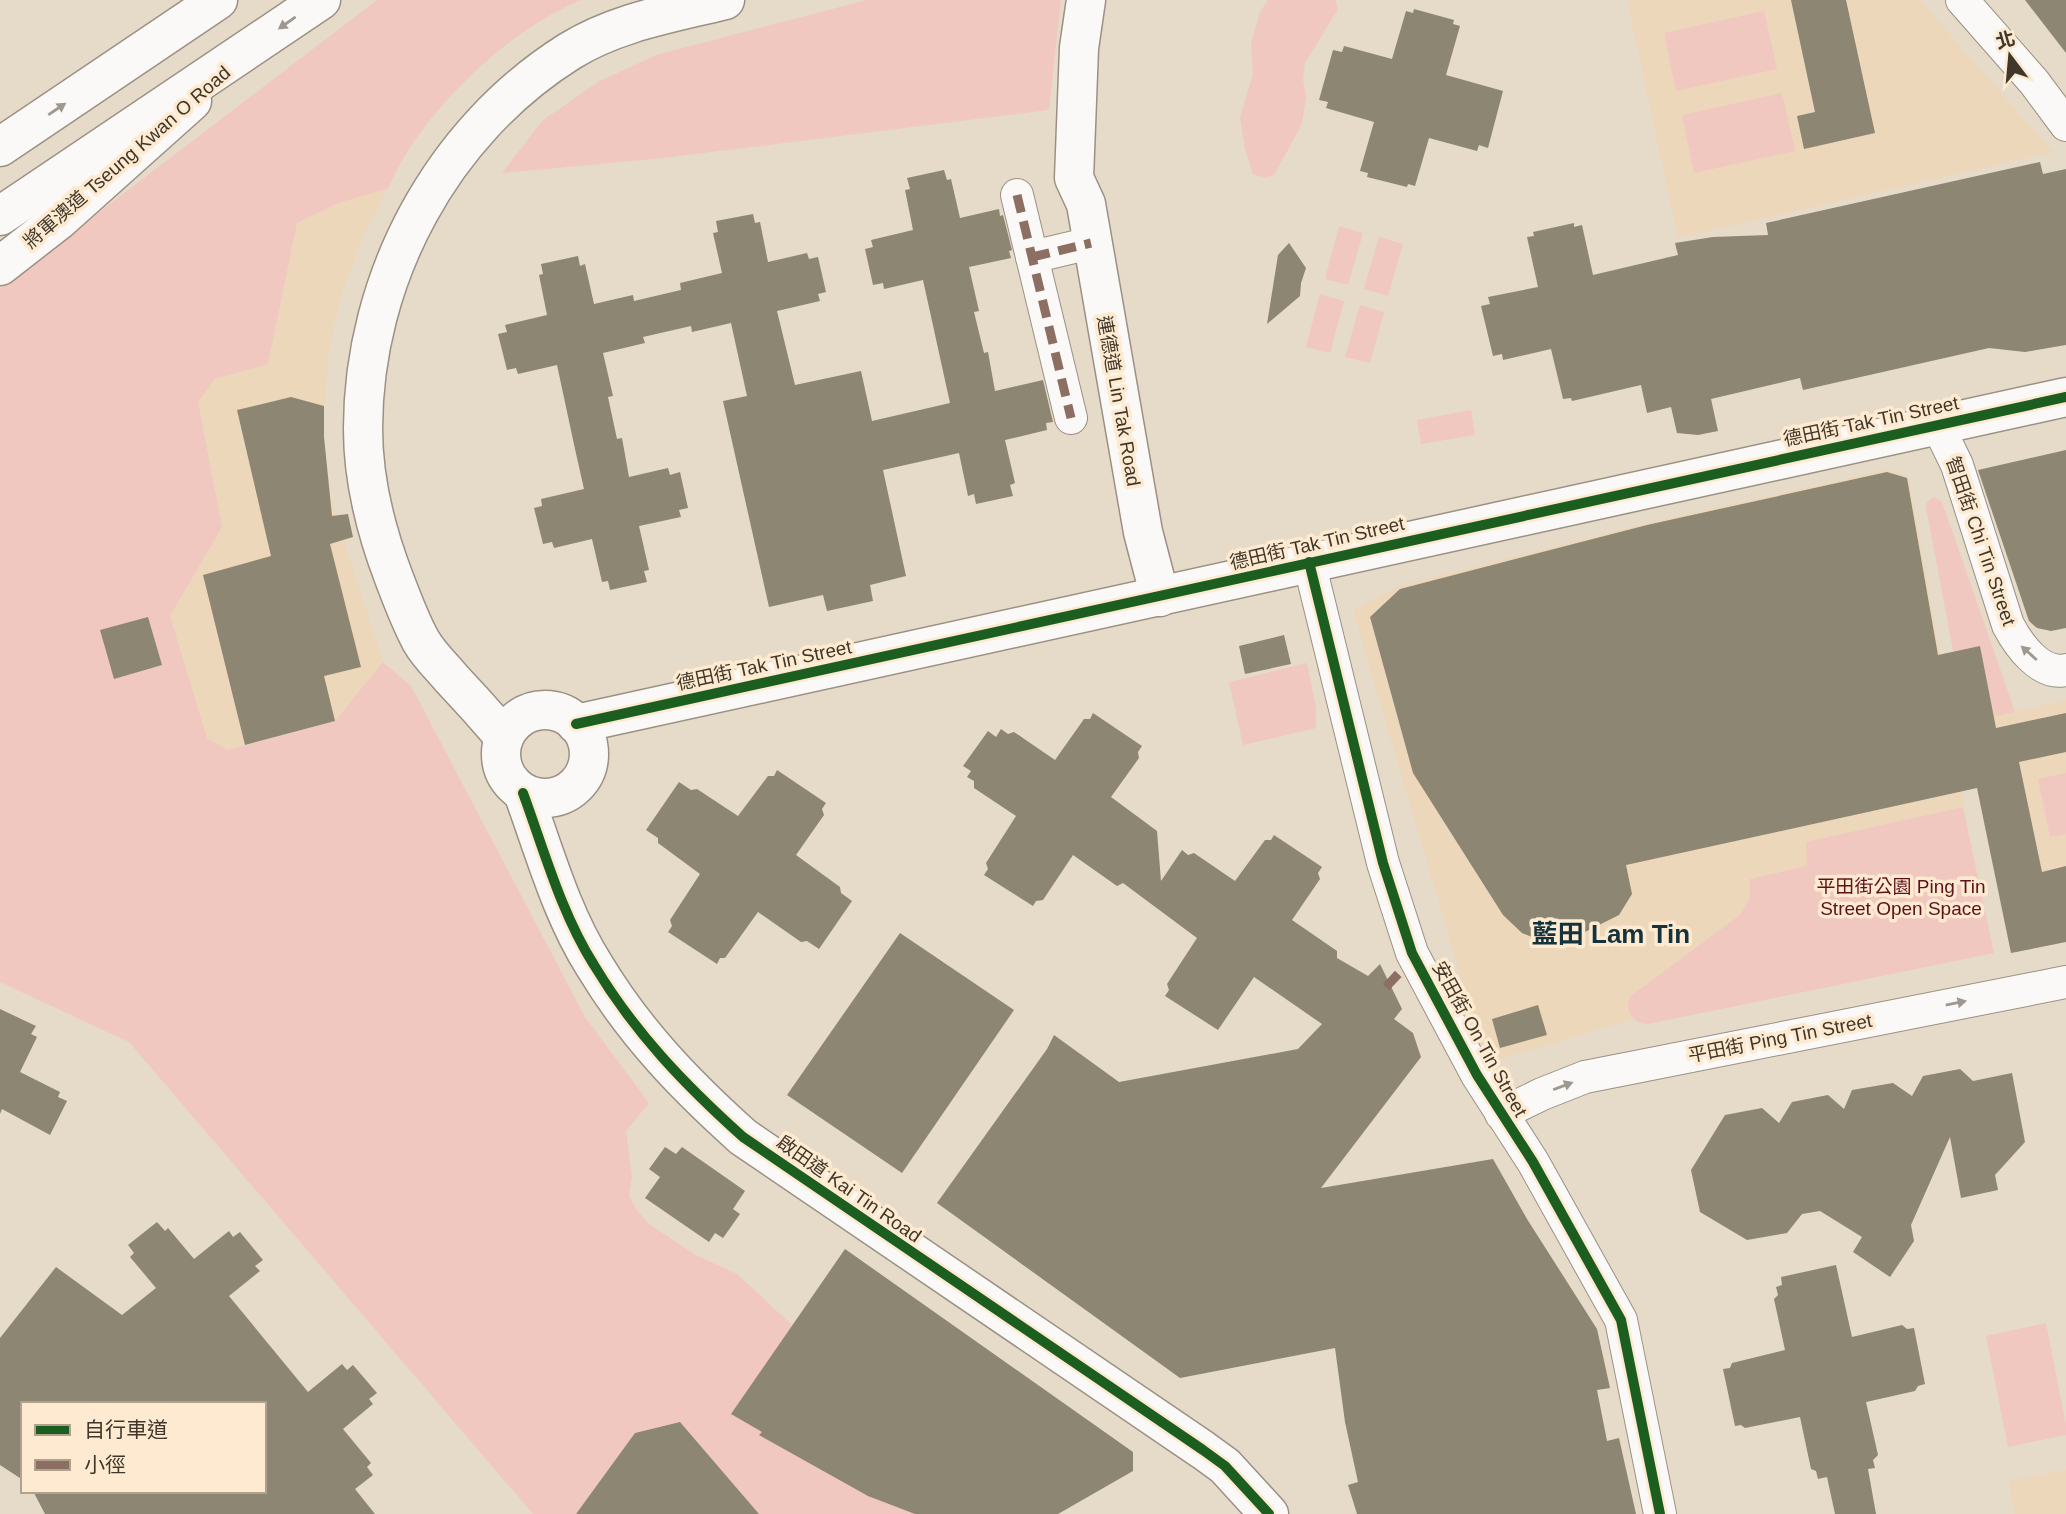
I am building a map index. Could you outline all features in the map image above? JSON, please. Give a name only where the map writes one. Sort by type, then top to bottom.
[{"type":"main road","points":[[0,147],[218,0]]},
{"type":"main road","name":"將軍澳道 Tseung Kwan O Road","points":[[0,216],[321,0]]},
{"type":"main road","points":[[523,793],[539,798],[556,796],[572,789],[580,781],[589,758],[582,735],[564,715],[550,711],[535,712],[513,727],[440,666],[423,644],[410,620],[389,565],[374,512],[365,460],[364,416],[374,331],[390,276],[413,222],[443,171],[481,125],[524,85],[572,50],[629,24],[725,0]]},
{"type":"main road","name":"連德道 Lin Tak Road","points":[[1086,0],[1079,48],[1074,178],[1086,204],[1143,532],[1160,597]]},
{"type":"main road","name":"連德道 Lin Tak Road","points":[[1086,204],[1093,174],[1097,50],[1106,0]]},
{"type":"main road","name":"將軍澳道 Tseung Kwan O Road","points":[[0,267],[59,220],[254,46]]},
{"type":"main road","name":"德田街 Tak Tin Street","points":[[582,735],[677,702],[2066,397]]},
{"type":"main road","name":"啟田道 Kai Tin Road","points":[[513,727],[501,750],[505,774],[523,793],[554,877],[593,965],[619,1005],[654,1050],[743,1137],[1203,1450],[1225,1466],[1269,1514]]},
{"type":"main road","points":[[554,877],[572,789]]},
{"type":"street","points":[[1962,0],[2034,82],[2066,125]]},
{"type":"street","points":[[1017,195],[1071,418]]},
{"type":"street","points":[[1032,257],[1091,243]]},
{"type":"street","name":"智田街 Chi Tin Street","points":[[1937,424],[1957,465],[2008,625],[2016,641],[2028,655],[2043,665],[2059,672],[2066,670]]},
{"type":"street","name":"安田街 On Tin Street","points":[[1309,562],[1383,863],[1412,953],[1501,1114],[1533,1162],[1621,1320],[1660,1514]]},
{"type":"street","name":"平田街 Ping Tin Street","points":[[1501,1114],[1585,1077],[2066,982]]},
{"type":"shaded area","points":[[1627,0],[1920,0],[2053,152],[1678,238]]},
{"type":"shaded area","points":[[388,188],[362,239],[342,293],[329,349],[324,406],[329,494],[383,662],[335,721],[229,751],[207,739],[170,616],[222,527],[198,402],[215,379],[268,364],[297,223],[336,204]]},
{"type":"shaded area","points":[[1887,470],[1908,476],[1964,792],[1963,807],[1807,842],[1807,866],[1750,879],[1750,898],[1740,915],[1631,996],[1628,1012],[1633,1019],[1497,1060],[1471,1012],[1353,610],[1399,586],[1644,524]]},
{"type":"shaded area","points":[[2066,700],[2066,942],[2011,953],[1964,723]]},
{"type":"shaded area","points":[[2066,1470],[2066,1514],[2015,1514],[2009,1481]]},
{"type":"green space","points":[[377,0],[581,0],[533,26],[488,59],[468,78],[414,141],[388,188],[336,204],[297,223],[268,364],[215,379],[198,402],[222,527],[170,616],[207,738],[228,750],[335,721],[383,662],[411,686],[585,1017],[649,1103],[626,1131],[632,1177],[629,1195],[636,1209],[649,1224],[694,1254],[737,1274],[793,1326],[731,1414],[840,1476],[939,1514],[759,1514],[680,1422],[635,1433],[576,1514],[533,1514],[129,1042],[0,982],[0,288]]},
{"type":"green space","points":[[867,0],[1061,0],[1049,110],[663,158],[502,173],[543,120],[598,82],[656,55]]},
{"type":"green space","points":[[1268,0],[1335,0],[1338,9],[1305,63],[1303,79],[1306,97],[1302,124],[1274,175],[1264,178],[1253,174],[1245,149],[1240,117],[1253,74],[1251,43],[1260,12]]},
{"type":"green space","points":[[1764,11],[1777,69],[1676,91],[1664,33]]},
{"type":"green space","points":[[1782,93],[1795,151],[1694,173],[1682,115]]},
{"type":"green space","points":[[1339,226],[1363,233],[1348,285],[1325,279]]},
{"type":"green space","points":[[1379,237],[1403,244],[1388,296],[1364,289]]},
{"type":"green space","points":[[1320,294],[1344,301],[1330,353],[1306,347]]},
{"type":"green space","points":[[1360,305],[1384,312],[1370,363],[1345,357]]},
{"type":"green space","points":[[1471,410],[1475,435],[1421,444],[1417,420]]},
{"type":"green space","points":[[1934,497],[1942,502],[2015,712],[1964,723],[1926,507],[1927,502]]},
{"type":"green space","points":[[1307,663],[1316,707],[1316,728],[1243,745],[1229,682]]},
{"type":"green space","points":[[2066,773],[2066,834],[2050,837],[2038,779]]},
{"type":"green space","name":"平田街公園 Ping Tin Street Open Space","points":[[1963,807],[1994,953],[1648,1024],[1633,1019],[1630,1015],[1628,1007],[1631,996],[1740,915],[1750,898],[1750,879],[1807,866],[1806,842]]},
{"type":"green space","points":[[2046,1323],[2066,1435],[2008,1447],[1986,1336]]},
{"type":"building","points":[[1791,0],[1846,0],[1875,133],[1804,149],[1797,116],[1815,112]]},
{"type":"building","points":[[2025,0],[2066,0],[2066,53]]},
{"type":"building","points":[[1414,9],[1454,20],[1453,24],[1460,26],[1446,75],[1503,91],[1488,148],[1479,145],[1477,151],[1429,138],[1415,186],[1408,184],[1407,187],[1367,177],[1368,173],[1360,171],[1374,122],[1326,108],[1328,102],[1319,100],[1333,50],[1342,52],[1344,46],[1392,59],[1406,11],[1413,13]]},
{"type":"building","points":[[2040,162],[2043,174],[2066,169],[2066,345],[2025,352],[1989,348],[1803,390],[1800,378],[1711,399],[1718,431],[1698,435],[1677,433],[1671,407],[1647,413],[1641,385],[1572,401],[1571,398],[1563,399],[1551,349],[1503,360],[1502,354],[1493,356],[1481,306],[1490,304],[1488,297],[1538,287],[1527,237],[1534,236],[1533,232],[1574,223],[1574,227],[1582,225],[1593,275],[1678,255],[1675,243],[1713,237],[1768,235],[1766,223]]},
{"type":"building","points":[[944,170],[947,180],[951,179],[960,218],[999,209],[1012,250],[1009,251],[1011,258],[969,267],[979,311],[974,312],[984,353],[988,352],[995,391],[1043,380],[1053,422],[1046,423],[1047,430],[1005,440],[1015,483],[1010,485],[1013,496],[976,504],[974,494],[968,496],[959,453],[883,470],[906,576],[870,585],[873,601],[827,611],[823,595],[769,607],[723,401],[747,396],[731,323],[692,332],[691,326],[643,337],[645,343],[603,353],[613,396],[608,397],[617,439],[622,438],[629,477],[668,468],[670,475],[680,472],[688,508],[679,510],[681,517],[639,526],[649,570],[644,571],[647,582],[610,590],[608,581],[602,582],[592,539],[554,548],[552,542],[543,544],[534,508],[542,506],[541,499],[584,489],[557,365],[518,374],[516,368],[507,370],[498,334],[507,332],[505,325],[547,315],[539,275],[543,274],[541,264],[578,256],[580,266],[585,264],[594,304],[633,295],[634,301],[681,290],[680,283],[722,273],[713,233],[718,232],[716,221],[753,214],[755,223],[760,222],[768,262],[807,253],[809,259],[818,257],[826,292],[818,294],[820,301],[777,311],[795,385],[861,371],[872,421],[950,403],[923,280],[884,289],[883,283],[873,285],[865,249],[873,247],[871,240],[913,230],[905,190],[910,189],[907,178]]},
{"type":"building","points":[[1289,243],[1306,268],[1300,296],[1267,324],[1278,255]]},
{"type":"building","points":[[291,397],[324,406],[324,437],[332,516],[348,514],[353,537],[330,544],[361,667],[324,676],[335,721],[245,745],[203,575],[271,556],[237,410]]},
{"type":"building","points":[[2066,450],[2066,628],[2051,631],[2037,628],[2029,621],[1978,470]]},
{"type":"building","points":[[1887,472],[1907,478],[1938,655],[1980,646],[1996,728],[2066,713],[2066,752],[2019,762],[2042,872],[2066,866],[2066,942],[2011,953],[1977,788],[1626,865],[1632,894],[1619,915],[1573,938],[1544,942],[1522,933],[1503,915],[1413,773],[1370,617],[1400,589],[1647,525]]},
{"type":"building","points":[[148,617],[162,665],[114,679],[100,630]]},
{"type":"building","points":[[1284,635],[1291,664],[1245,674],[1239,646]]},
{"type":"building","points":[[1093,713],[1142,746],[1138,752],[1139,758],[1111,797],[1157,831],[1161,881],[1182,850],[1188,855],[1194,853],[1235,881],[1265,840],[1271,840],[1274,835],[1322,867],[1318,873],[1320,879],[1292,920],[1337,951],[1337,958],[1368,976],[1380,964],[1402,1009],[1394,1019],[1413,1033],[1421,1057],[1321,1188],[1493,1159],[1527,1219],[1597,1329],[1610,1388],[1597,1390],[1607,1441],[1619,1438],[1636,1514],[1357,1514],[1348,1485],[1358,1482],[1345,1422],[1335,1348],[1180,1378],[937,1203],[1047,1049],[1054,1035],[1119,1082],[1298,1049],[1322,1024],[1254,977],[1218,1030],[1165,996],[1169,990],[1167,984],[1197,938],[1123,883],[1117,886],[1073,855],[1043,900],[1036,901],[1033,906],[984,875],[988,869],[986,863],[1016,816],[974,788],[974,781],[967,777],[971,771],[963,766],[988,731],[996,737],[1001,729],[1008,734],[1014,732],[1055,760],[1084,719],[1090,719]]},
{"type":"building","points":[[777,770],[826,803],[822,809],[824,815],[796,855],[840,887],[841,893],[852,901],[819,949],[807,941],[801,942],[758,912],[725,958],[720,958],[717,964],[668,932],[672,926],[670,920],[700,874],[658,843],[658,838],[646,830],[679,782],[691,790],[697,789],[738,816],[768,776],[774,776]]},
{"type":"building","points":[[900,933],[1014,1010],[902,1173],[787,1095]]},
{"type":"building","points":[[1538,1005],[1547,1035],[1500,1048],[1492,1019]]},
{"type":"building","points":[[0,1009],[36,1026],[31,1034],[37,1037],[20,1072],[60,1092],[58,1097],[67,1101],[50,1135],[2,1109],[0,1114]]},
{"type":"building","points":[[1960,1069],[1973,1081],[2012,1073],[2025,1142],[1995,1175],[1998,1190],[1961,1198],[1950,1137],[1911,1225],[1914,1241],[1890,1277],[1853,1252],[1862,1237],[1820,1211],[1802,1214],[1787,1233],[1747,1240],[1700,1212],[1691,1170],[1725,1115],[1762,1108],[1779,1123],[1792,1102],[1828,1095],[1844,1109],[1852,1090],[1893,1083],[1912,1096],[1923,1076]]},
{"type":"building","points":[[665,1147],[676,1154],[682,1147],[745,1191],[733,1209],[740,1214],[723,1238],[715,1233],[709,1242],[645,1198],[660,1177],[649,1169]]},
{"type":"building","points":[[157,1222],[165,1231],[168,1228],[194,1259],[229,1231],[233,1237],[240,1232],[263,1260],[255,1266],[260,1271],[229,1296],[308,1392],[342,1364],[347,1370],[353,1365],[377,1393],[369,1399],[373,1404],[343,1429],[371,1463],[367,1467],[373,1475],[355,1489],[375,1514],[45,1514],[34,1493],[266,1493],[266,1402],[21,1402],[21,1479],[0,1465],[0,1338],[56,1267],[122,1315],[156,1288],[130,1257],[134,1253],[128,1245]]},
{"type":"building","points":[[845,1249],[1133,1452],[1133,1471],[1058,1514],[915,1514],[868,1496],[759,1435],[762,1432],[731,1414]]},
{"type":"building","points":[[1836,1265],[1852,1337],[1902,1325],[1907,1329],[1914,1328],[1925,1384],[1918,1386],[1915,1391],[1866,1402],[1878,1455],[1873,1460],[1875,1468],[1868,1469],[1876,1514],[1835,1514],[1827,1477],[1818,1479],[1816,1471],[1811,1469],[1800,1417],[1745,1428],[1741,1425],[1735,1426],[1723,1369],[1730,1368],[1732,1363],[1785,1350],[1774,1299],[1778,1295],[1776,1287],[1782,1285],[1781,1277]]},
{"type":"building","points":[[680,1422],[759,1514],[576,1514],[635,1433]]},
{"type":"marked path","points":[[1017,195],[1071,418]]},
{"type":"marked path","points":[[1032,257],[1091,243]]},
{"type":"marked path","points":[[1386,987],[1400,972]]},
{"type":"cycle path","points":[[576,724],[2066,397]]},
{"type":"cycle path","points":[[1309,562],[1383,863],[1412,953],[1477,1075],[1533,1162],[1621,1320],[1660,1514]]},
{"type":"cycle path","points":[[523,793],[554,881],[582,945],[626,1013],[662,1057],[701,1097],[743,1137],[1225,1466],[1269,1514]]},
{"type":"district","name":"藍田 Lam Tin","points":[[1611,934]]}]
